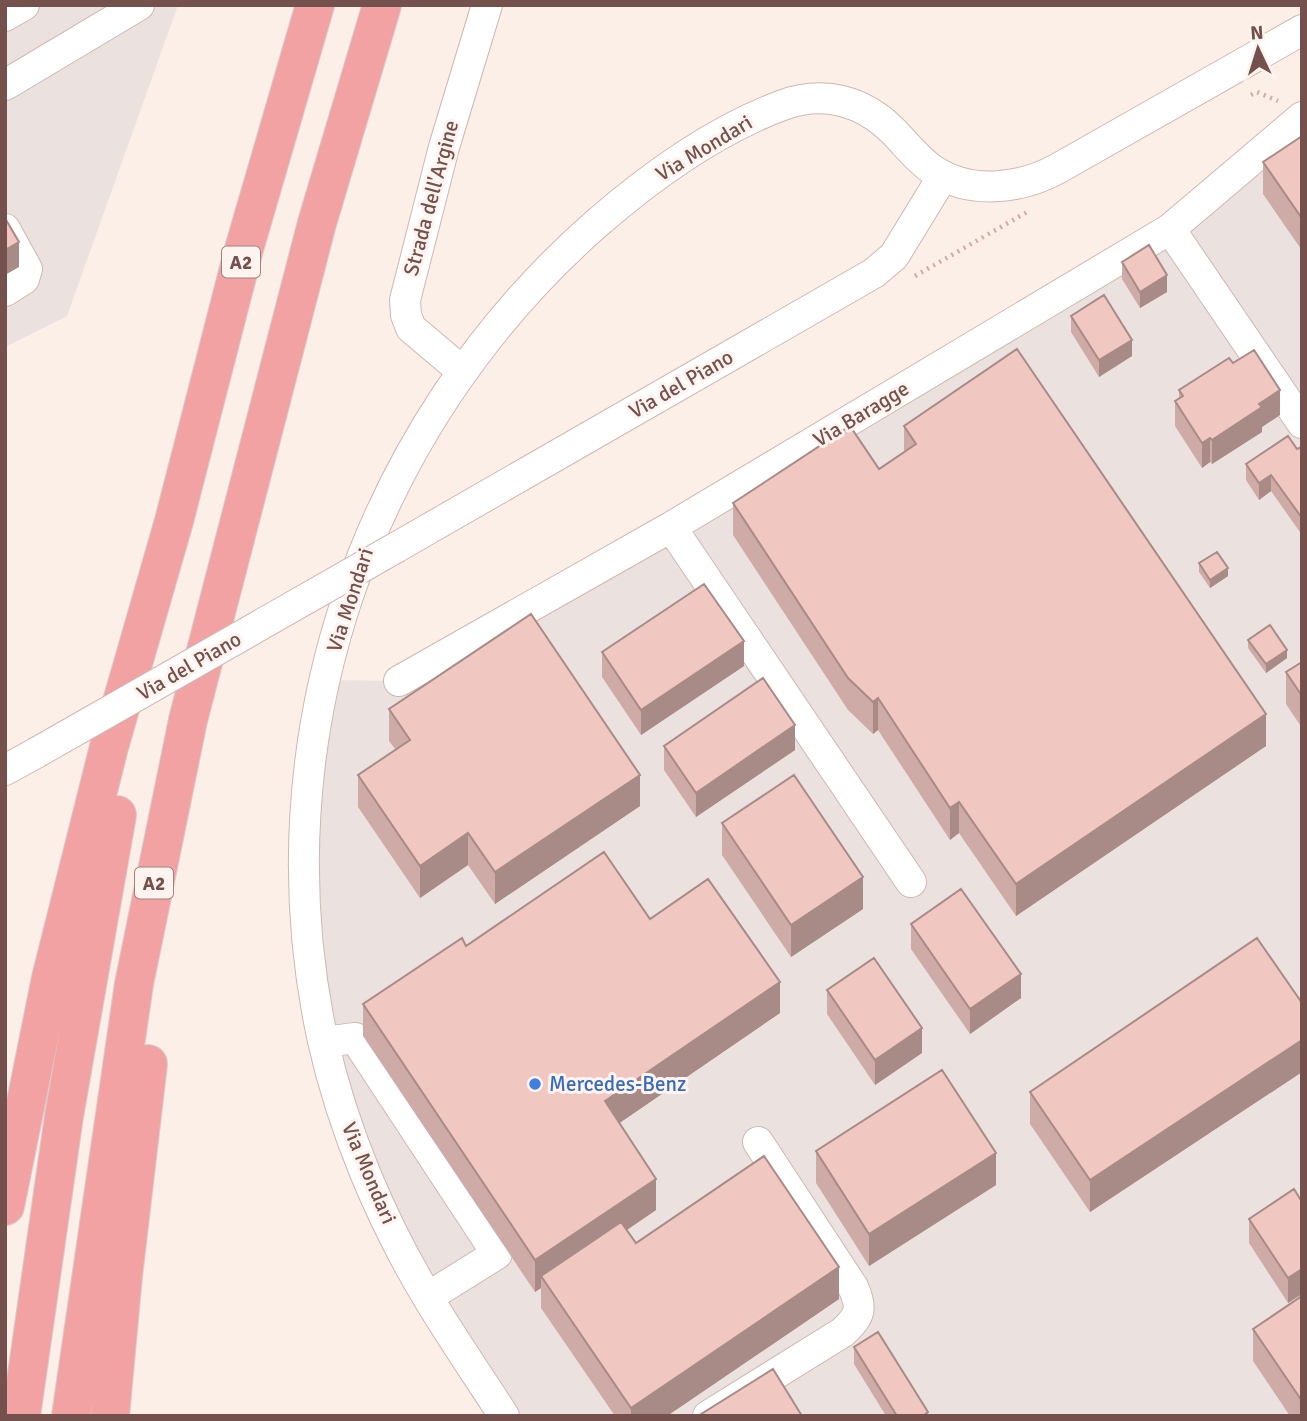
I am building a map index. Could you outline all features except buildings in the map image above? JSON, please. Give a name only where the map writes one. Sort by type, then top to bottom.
[{"type":"highway","name":"A2","points":[[5,1206],[51,978],[109,747],[174,521],[244,249],[315,5]]},
{"type":"highway","name":"A2","points":[[71,1416],[134,984],[188,720],[281,358],[337,152],[382,5]]},
{"type":"highway","name":"A2","points":[[110,1416],[136,1157],[156,1010],[210,718],[275,441],[281,358]]},
{"type":"highway","name":"A2","points":[[21,1416],[42,1258],[81,1012],[174,521]]},
{"type":"street","points":[[5,16],[24,5]]},
{"type":"street","name":"Strada dell'Argine","points":[[462,371],[411,328],[406,315],[405,300],[444,147],[487,5]]},
{"type":"street","points":[[5,63],[77,21],[96,13],[138,6]]},
{"type":"street","points":[[5,85],[138,6]]},
{"type":"street","points":[[943,176],[970,184],[1005,187],[1039,179],[1302,30]]},
{"type":"street","name":"Via Mondari","points":[[504,1416],[428,1297],[396,1238],[348,1125],[324,1042],[304,911],[306,804],[317,718],[343,607],[375,523],[420,438],[462,371],[537,280],[620,203],[658,174],[770,110],[813,97],[838,99],[879,118],[922,162],[943,176]]},
{"type":"street","name":"Via Baragge","points":[[399,681],[671,527],[1170,229],[1291,110]]},
{"type":"street","name":"Via del Piano","points":[[5,770],[874,273],[894,256],[943,176]]},
{"type":"street","points":[[5,229],[27,269],[24,279],[5,292]]},
{"type":"street","points":[[1170,229],[1302,423]]},
{"type":"street","points":[[671,527],[911,882]]},
{"type":"street","points":[[324,1042],[355,1038],[497,1254],[428,1297]]},
{"type":"street","points":[[708,1416],[843,1332],[854,1321],[859,1309],[859,1299],[853,1287],[758,1142]]},
{"type":"path","points":[[1245,97],[1257,92],[1291,110]]},
{"type":"path","points":[[909,280],[1041,205]]},
{"type":"shaded area","points":[[5,5],[178,5],[67,316],[5,347]]},
{"type":"shaded area","points":[[1302,117],[1302,1416],[504,1416],[396,1238],[312,977],[325,680],[399,681],[1170,229]]},
{"type":"place","name":"Mercedes-Benz","points":[[535,1084]]}]
